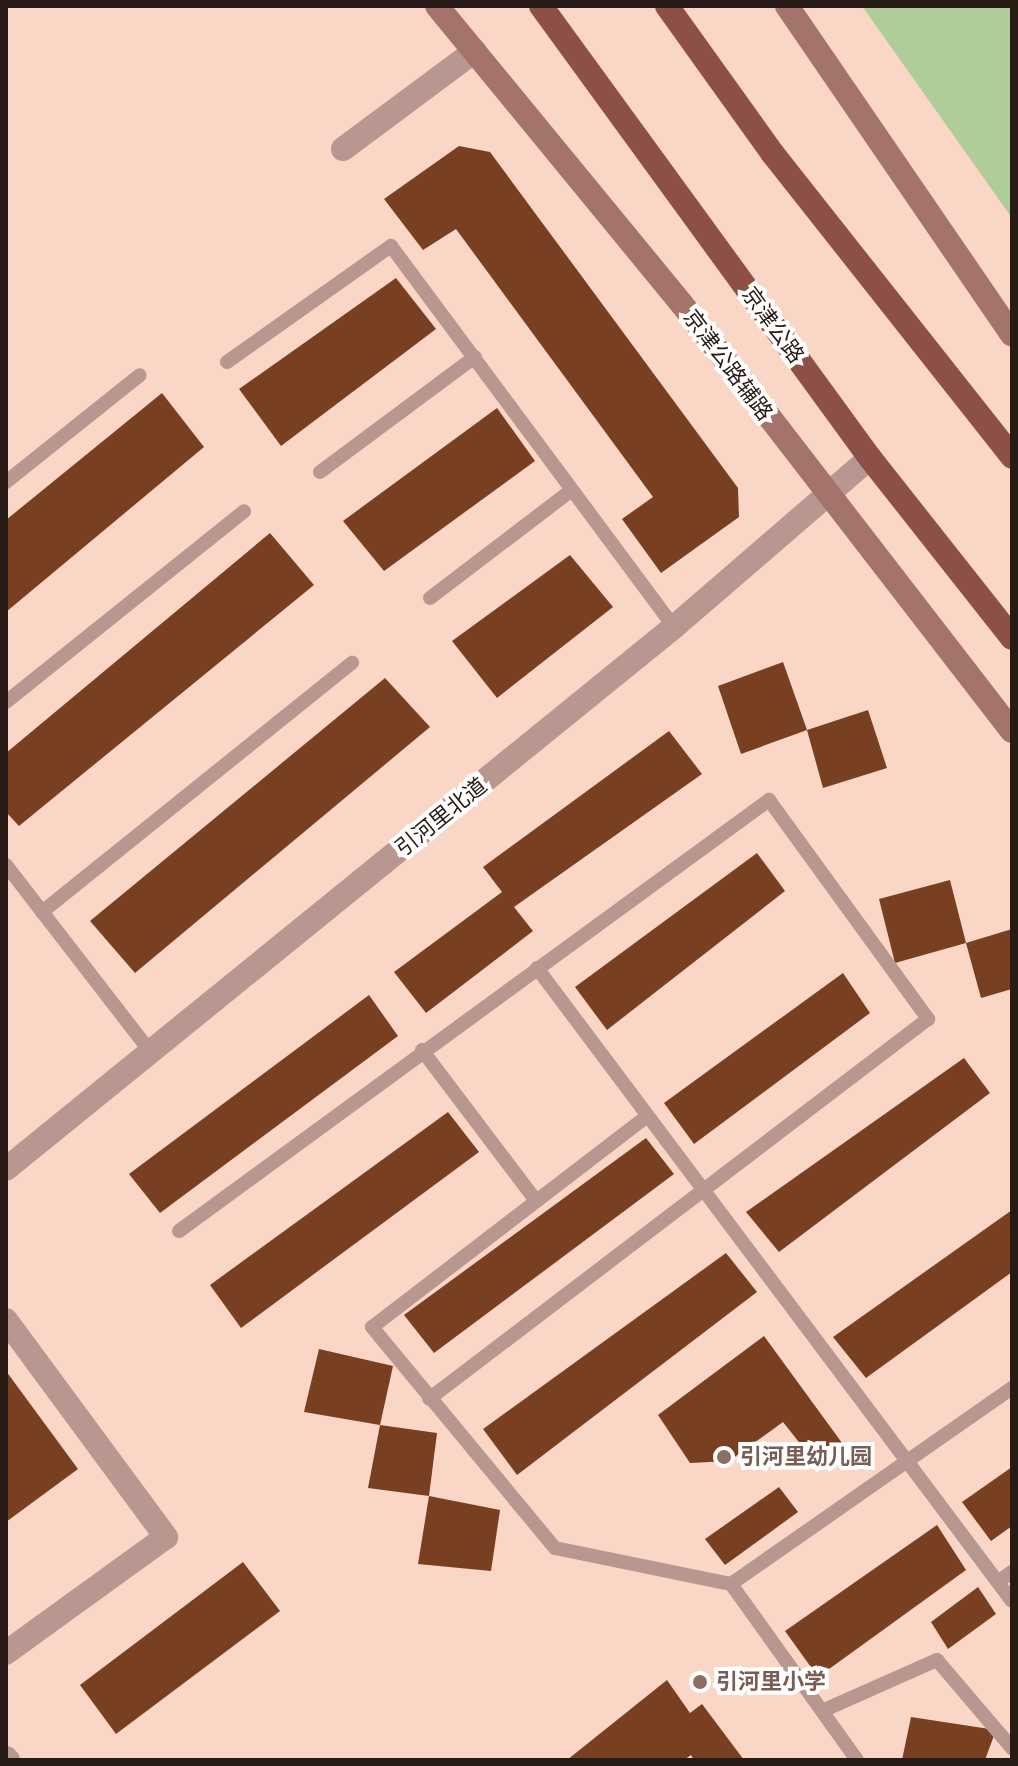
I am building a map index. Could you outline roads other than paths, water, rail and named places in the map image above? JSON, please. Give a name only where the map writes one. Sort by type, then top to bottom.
[{"type":"highway","name":"京津公路","points":[[541,6],[870,458],[1012,638]]},
{"type":"highway","points":[[667,6],[773,154],[1012,457]]},
{"type":"main road","name":"京津公路辅路","points":[[437,6],[689,313],[825,493],[1012,731]]},
{"type":"main road","points":[[787,6],[1012,334]]},
{"type":"street","points":[[343,149],[475,51]]},
{"type":"street","name":"引河里北道","points":[[6,1169],[152,1054],[674,627],[825,493],[870,458]]},
{"type":"street","points":[[6,1320],[166,1537],[6,1653]]},
{"type":"lane","points":[[227,362],[391,246],[674,627]]},
{"type":"lane","points":[[320,472],[475,357]]},
{"type":"lane","points":[[6,482],[140,375]]},
{"type":"lane","points":[[430,598],[572,490]]},
{"type":"lane","points":[[6,702],[244,511]]},
{"type":"lane","points":[[42,912],[352,663]]},
{"type":"lane","points":[[179,1231],[422,1050],[769,800],[928,1019],[705,1193],[429,1399]]},
{"type":"lane","points":[[6,865],[152,1054]]},
{"type":"lane","points":[[537,968],[1012,1601]]},
{"type":"lane","points":[[422,1050],[536,1201]]},
{"type":"lane","points":[[646,1117],[372,1327],[555,1548],[731,1584],[857,1760]]},
{"type":"lane","points":[[731,1584],[1012,1388]]},
{"type":"lane","points":[[998,1582],[1012,1572]]},
{"type":"lane","points":[[822,1711],[937,1660],[1012,1748]]},
{"type":"place","name":"引河里幼儿园","points":[[724,1457]]},
{"type":"place","name":"引河里小学","points":[[700,1682]]}]
